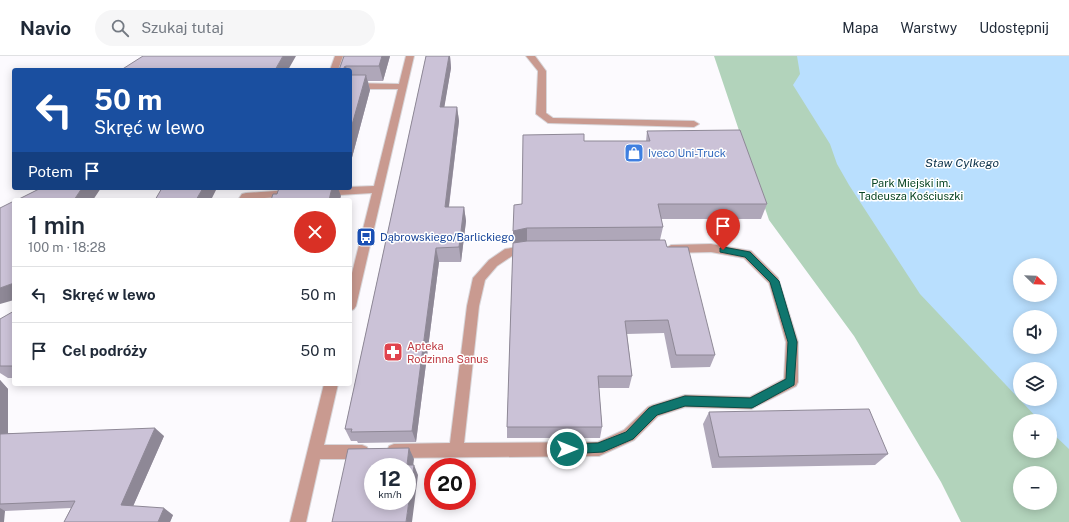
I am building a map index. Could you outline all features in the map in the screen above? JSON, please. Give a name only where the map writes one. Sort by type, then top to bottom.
[{"type":"street","points":[[335,68],[339,56]]},
{"type":"street","points":[[352,298],[404,87],[410,56]]},
{"type":"street","points":[[530,56],[532,56],[542,71],[541,114],[551,121],[694,124]]},
{"type":"street","points":[[352,86],[404,87]]},
{"type":"street","points":[[315,192],[378,189]]},
{"type":"street","points":[[245,198],[299,193]]},
{"type":"street","points":[[315,452],[599,448],[629,435],[653,411],[685,401],[752,403],[791,382],[792,342],[774,281],[747,254],[711,248],[655,249]]},
{"type":"street","points":[[456,450],[472,306],[479,278],[493,263],[509,252],[543,249]]},
{"type":"street","points":[[298,522],[331,386]]},
{"type":"green space","name":"Park Miejski im. Tadeusza Kościuszki","points":[[714,56],[1069,56],[1069,522],[961,522],[941,482],[854,336],[769,220]]},
{"type":"water","name":"Staw Cylkego","points":[[797,56],[1069,56],[1069,449],[1057,438],[1057,414],[1033,414],[1026,406],[1057,406],[1057,362],[1013,362],[1013,392],[920,294],[849,185],[837,164],[830,144],[793,85],[800,74]]},
{"type":"building","points":[[143,56],[283,56],[276,68],[124,68]]},
{"type":"building","points":[[344,56],[382,56],[379,66],[346,66],[344,68],[340,68]]},
{"type":"building","points":[[426,56],[449,56],[440,107],[457,107],[445,207],[464,207],[459,247],[436,248],[412,431],[351,432],[352,429],[345,429]]},
{"type":"building","points":[[352,75],[366,75],[352,125]]},
{"type":"building","points":[[740,130],[767,204],[658,204],[663,227],[527,228],[513,231],[514,205],[522,204],[523,135],[584,134],[584,141],[650,141],[647,131]]},
{"type":"building","points":[[37,190],[81,190],[75,198],[21,198]]},
{"type":"building","points":[[161,190],[202,190],[197,198],[156,198]]},
{"type":"building","points":[[278,190],[332,190],[330,198],[272,198],[273,194],[277,194]]},
{"type":"building","points":[[12,202],[12,284],[0,288],[0,208]]},
{"type":"building","points":[[665,240],[667,247],[688,247],[715,355],[676,355],[668,320],[625,321],[632,376],[598,376],[602,427],[507,427],[513,243],[527,241]]},
{"type":"building","points":[[12,312],[12,366],[0,366],[0,319]]},
{"type":"building","points":[[869,409],[888,454],[719,457],[709,412]]},
{"type":"building","points":[[155,428],[121,505],[164,508],[158,522],[64,522],[75,501],[0,504],[0,434]]},
{"type":"building","points":[[409,448],[408,458],[364,458],[364,510],[408,510],[406,522],[332,522],[348,449]]},
{"type":"place","name":"Iveco Uni-Truck","points":[[634,153]]},
{"type":"place","name":"Dąbrowskiego/Barlickiego","points":[[366,237]]},
{"type":"place","name":"Apteka Rodzinna Sanus","points":[[393,352]]},
{"type":"route","points":[[567,449],[599,448],[629,435],[653,411],[685,401],[752,403],[791,382],[792,342],[774,281],[747,254],[723,250]]}]
